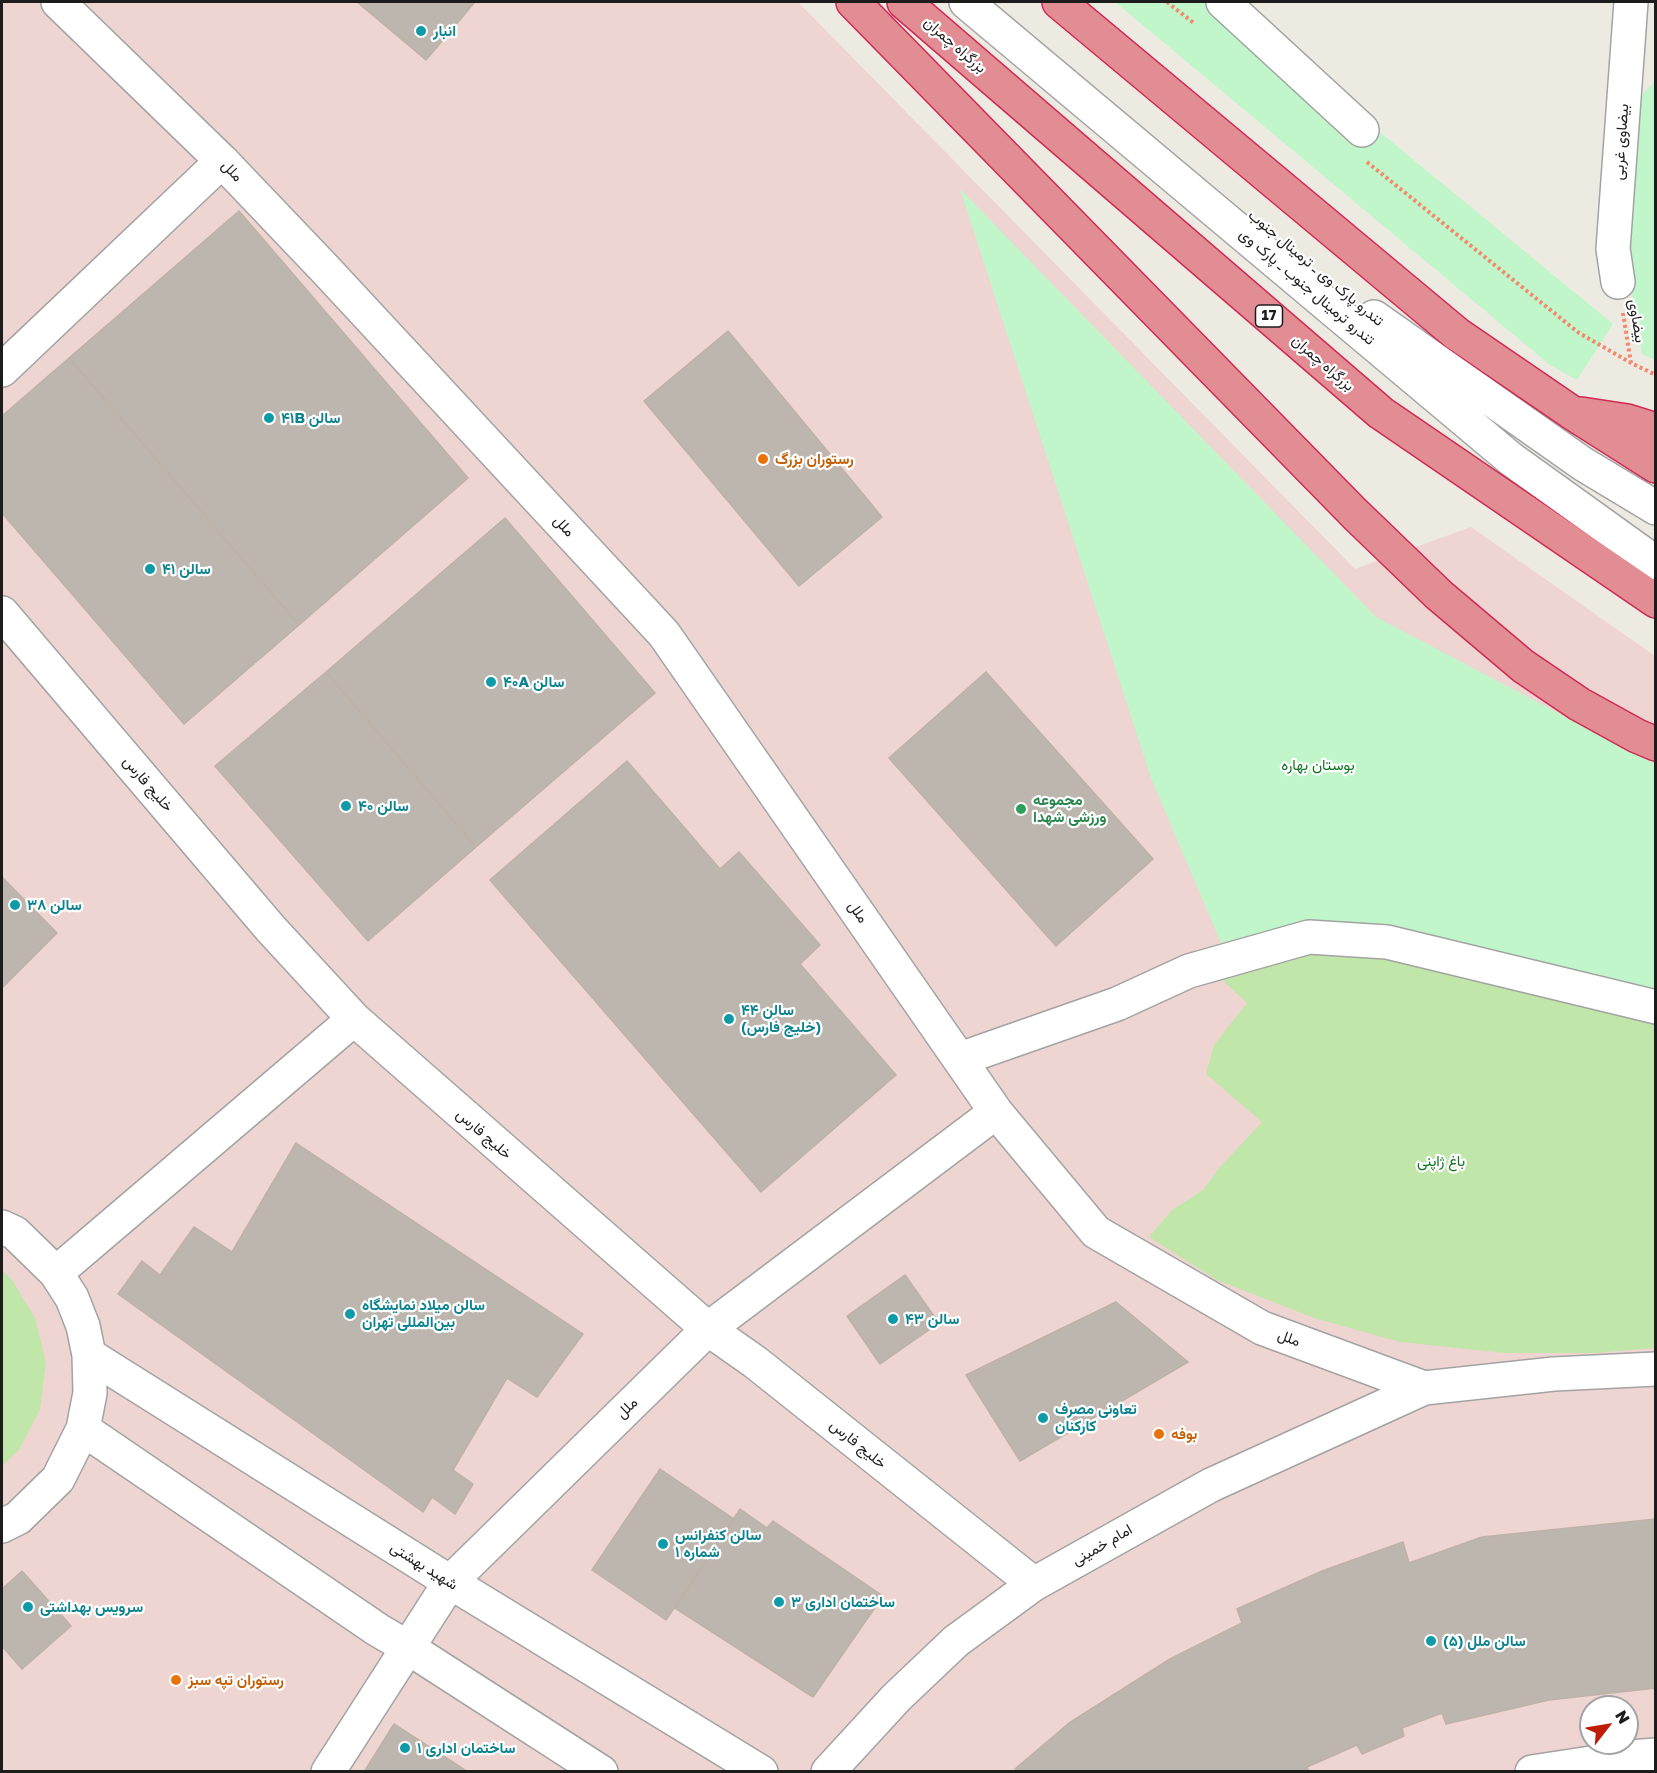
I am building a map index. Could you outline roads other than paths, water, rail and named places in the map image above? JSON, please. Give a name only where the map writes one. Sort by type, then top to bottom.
[{"type":"highway","points":[[853,2],[1355,514],[1439,595],[1523,666],[1579,704],[1636,736],[1656,744]]},
{"type":"highway","name":"بزرگراه چمران","points":[[904,2],[1381,413],[1656,601]]},
{"type":"highway","points":[[1059,2],[1457,334],[1571,412],[1656,466]]},
{"type":"highway","points":[[1571,412],[1627,421],[1656,430]]},
{"type":"street","name":"ملل","points":[[58,2],[222,161],[325,268],[664,634],[996,1112],[1096,1232],[1262,1329],[1424,1389],[1554,1374],[1656,1369]]},
{"type":"street","name":"تندرو ترمینال جنوب ـ پارک وی","points":[[966,2],[1511,459],[1656,563]]},
{"type":"street","name":"تندرو پارک وی ـ ترمینال جنوب","points":[[996,2],[1380,323],[1583,464],[1656,508]]},
{"type":"street","points":[[1223,2],[1363,145]]},
{"type":"street","name":"بیضاوی غربی","points":[[1618,282],[1613,249],[1631,2]]},
{"type":"street","points":[[2,370],[222,161]]},
{"type":"street","name":"خلیج فارس","points":[[2,613],[272,929],[354,1019],[708,1329],[755,1362],[1034,1584]]},
{"type":"street","points":[[960,1059],[1117,1004],[1189,971],[1309,937],[1387,942],[1656,1007]]},
{"type":"street","points":[[56,1272],[354,1019]]},
{"type":"street","name":"ملل","points":[[328,1772],[450,1582],[708,1329],[996,1112]]},
{"type":"street","points":[[2,1227],[15,1233],[56,1272],[72,1298],[83,1326],[89,1355],[90,1392],[83,1429],[58,1479],[18,1518],[2,1526]]},
{"type":"street","name":"شهید بهشتی","points":[[89,1355],[450,1582],[761,1772]]},
{"type":"street","name":"امام خمینی","points":[[828,1772],[896,1698],[956,1641],[1034,1584],[1211,1485],[1424,1389]]},
{"type":"street","points":[[83,1429],[378,1630],[601,1772]]},
{"type":"street","points":[[1534,1771],[1656,1755]]},
{"type":"place","name":"انبار","points":[[421,31]]},
{"type":"place","name":"۴۱B سالن","points":[[269,418]]},
{"type":"place","name":"رستوران بزرگ","points":[[763,459]]},
{"type":"place","name":"سالن ۴۱","points":[[150,569]]},
{"type":"place","name":"۴۰A سالن","points":[[491,682]]},
{"type":"place","name":"سالن ۴۰","points":[[346,806]]},
{"type":"place","name":"مجموعه ورزشی شهدا","points":[[1021,809]]},
{"type":"place","name":"سالن ۳۸","points":[[15,905]]},
{"type":"place","name":"سالن ۴۴ (خلیج فارس)","points":[[729,1019]]},
{"type":"place","name":"سالن میلاد نمایشگاه بین‌المللی تهران","points":[[350,1314]]},
{"type":"place","name":"سالن ۴۳","points":[[893,1319]]},
{"type":"place","name":"تعاونی مصرف کارکنان","points":[[1043,1418]]},
{"type":"place","name":"بوفه","points":[[1159,1434]]},
{"type":"place","name":"سالن کنفرانس شماره ۱","points":[[663,1544]]},
{"type":"place","name":"ساختمان اداری ۳","points":[[779,1602]]},
{"type":"place","name":"سرویس بهداشتی","points":[[28,1607]]},
{"type":"place","name":"(۵) سالن ملل","points":[[1431,1641]]},
{"type":"place","name":"رستوران تپه سبز","points":[[176,1680]]},
{"type":"place","name":"ساختمان اداری ۱","points":[[405,1748]]},
{"type":"park label","name":"بوستان بهاره","points":[[1318,765]]},
{"type":"park label","name":"باغ ژاپنی","points":[[1441,1161]]}]
